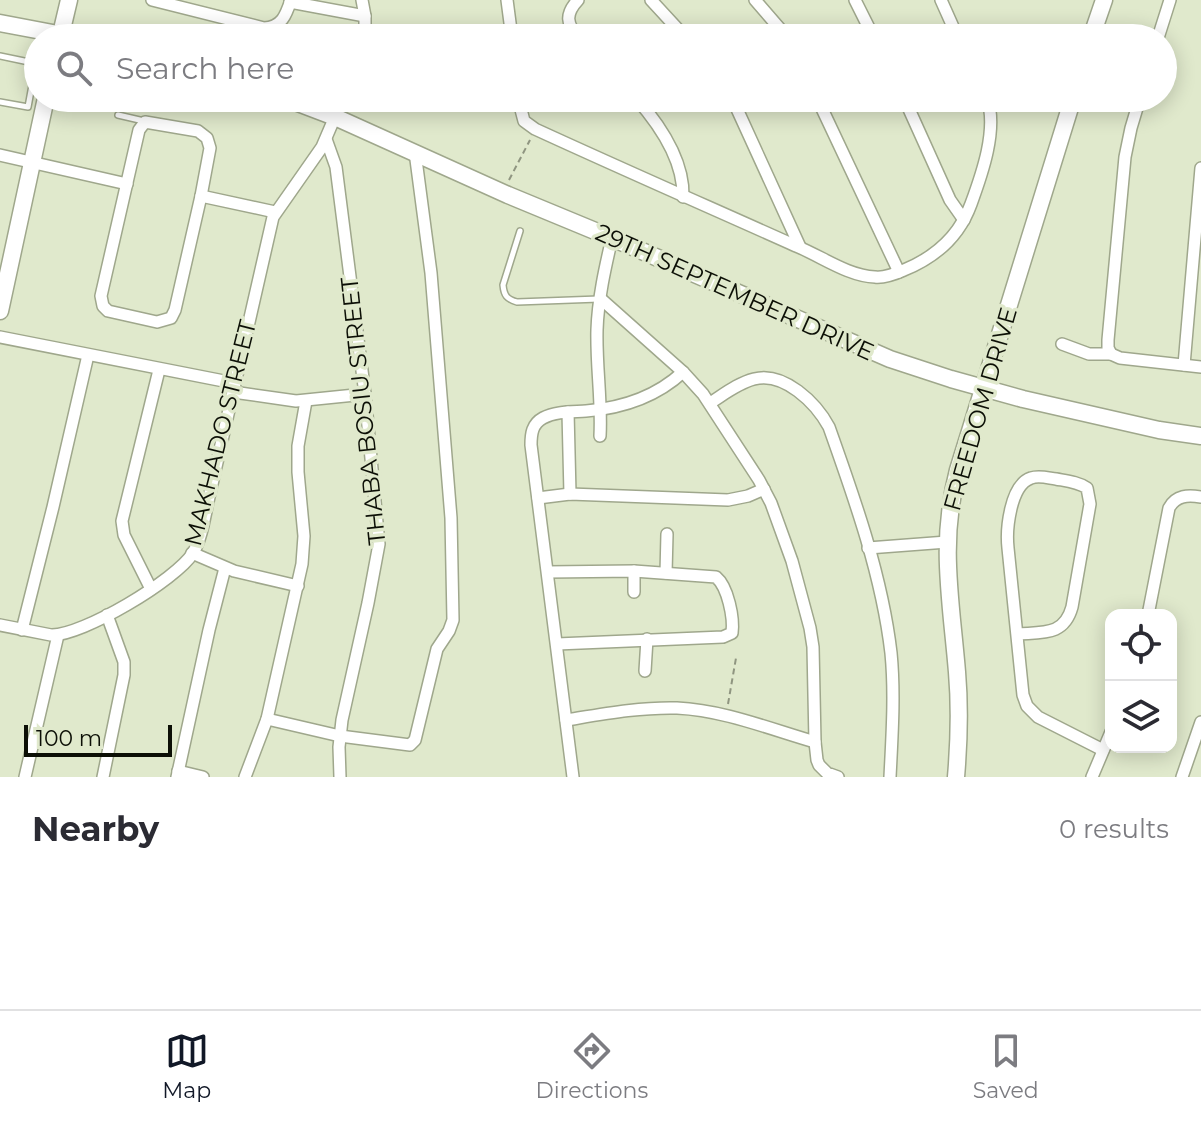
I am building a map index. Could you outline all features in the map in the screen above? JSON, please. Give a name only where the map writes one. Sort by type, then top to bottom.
[{"type":"street","points":[[63,24],[69,0]]},
{"type":"street","points":[[152,0],[249,24]]},
{"type":"street","points":[[210,14],[213,0]]},
{"type":"street","points":[[362,0],[365,24]]},
{"type":"street","points":[[507,0],[510,24]]},
{"type":"street","points":[[569,24],[567,19],[570,10],[578,0]]},
{"type":"street","points":[[651,0],[673,24]]},
{"type":"street","points":[[755,0],[776,24]]},
{"type":"street","points":[[855,0],[867,24]]},
{"type":"street","points":[[941,0],[952,24]]},
{"type":"street","points":[[1162,24],[1170,0]]},
{"type":"street","points":[[279,24],[291,1],[365,16]]},
{"type":"street","points":[[1095,24],[1102,2]]},
{"type":"street","points":[[0,23],[24,28]]},
{"type":"street","points":[[0,311],[43,112]]},
{"type":"street","name":"29TH SEPTEMBER DRIVE","points":[[322,112],[859,347],[983,388],[1094,416],[1201,436]]},
{"type":"street","name":"MAKHADO STREET","points":[[0,625],[41,634],[58,635],[75,630],[151,589],[192,553],[200,532],[275,212],[326,139],[337,112]]},
{"type":"street","points":[[522,112],[524,121],[535,129],[850,271],[876,278],[899,272],[928,258],[953,237],[972,199],[991,134],[990,112]]},
{"type":"street","points":[[648,112],[673,154],[681,177],[683,197]]},
{"type":"street","points":[[738,112],[800,247]]},
{"type":"street","points":[[824,112],[899,272]]},
{"type":"street","points":[[910,112],[944,189],[964,220]]},
{"type":"street","name":"FREEDOM DRIVE","points":[[956,777],[958,694],[947,567],[949,513],[954,483],[1069,112]]},
{"type":"street","points":[[1111,354],[1108,340],[1125,157],[1136,112]]},
{"type":"street","points":[[145,122],[198,131],[207,138],[210,148],[175,310],[171,318],[157,322],[108,311],[102,303],[103,284],[127,184],[139,130],[145,122]]},
{"type":"street","name":"THABA BOSIU STREET","points":[[326,139],[336,167],[365,394],[379,553],[340,736],[340,777]]},
{"type":"street","points":[[267,719],[340,736],[410,745],[415,740],[437,649],[453,620],[451,518],[431,273],[415,152]]},
{"type":"street","points":[[0,155],[127,184]]},
{"type":"street","points":[[1184,365],[1201,168]]},
{"type":"street","points":[[201,196],[275,212]]},
{"type":"street","points":[[600,436],[597,346],[605,268],[612,238]]},
{"type":"street","points":[[601,299],[683,372],[710,403],[764,489],[785,539],[810,628],[815,742],[819,765],[827,773],[838,777]]},
{"type":"street","points":[[0,337],[306,401],[365,394]]},
{"type":"street","points":[[1062,344],[1093,355],[1111,354],[1120,358],[1201,367]]},
{"type":"street","points":[[22,630],[88,355]]},
{"type":"street","points":[[151,589],[124,535],[122,521],[159,370]]},
{"type":"street","points":[[573,777],[531,445],[533,429],[542,418],[646,398],[666,387],[683,372]]},
{"type":"street","points":[[710,403],[746,382],[761,378],[779,381],[807,398],[829,427],[868,548],[883,608],[891,656],[890,777]]},
{"type":"street","points":[[245,777],[267,719],[302,564],[304,536],[298,446],[306,401]]},
{"type":"street","points":[[568,412],[570,494]]},
{"type":"street","points":[[1017,634],[1054,630],[1062,626],[1071,613],[1090,504],[1087,488],[1079,484],[1040,477],[1026,480],[1018,490],[1007,531],[1017,634],[1023,695],[1030,710],[1038,717],[1103,750]]},
{"type":"street","points":[[538,498],[570,494],[728,500],[764,489]]},
{"type":"street","points":[[1149,609],[1171,503],[1180,497],[1201,497]]},
{"type":"street","points":[[666,573],[667,534]]},
{"type":"street","points":[[868,548],[947,542]]},
{"type":"street","points":[[192,553],[225,568],[298,586]]},
{"type":"street","points":[[203,777],[178,774],[225,568]]},
{"type":"street","points":[[548,572],[634,571],[712,576],[720,579],[725,587],[733,625],[732,633],[723,637],[557,644]]},
{"type":"street","points":[[634,571],[634,592]]},
{"type":"street","points":[[103,777],[124,675],[124,662],[107,615]]},
{"type":"street","points":[[25,777],[58,635]]},
{"type":"street","points":[[645,671],[647,639]]},
{"type":"street","points":[[566,720],[664,708],[695,710],[815,742]]},
{"type":"street","points":[[1182,777],[1201,722]]},
{"type":"street","points":[[1092,777],[1105,746]]},
{"type":"lane","points":[[0,56],[24,61]]},
{"type":"lane","points":[[0,102],[24,106]]},
{"type":"lane","points":[[118,115],[145,122]]},
{"type":"lane","points":[[520,231],[503,285],[508,299],[517,302],[601,299]]},
{"type":"path","points":[[503,192],[535,129]]},
{"type":"path","points":[[725,716],[736,658]]}]
